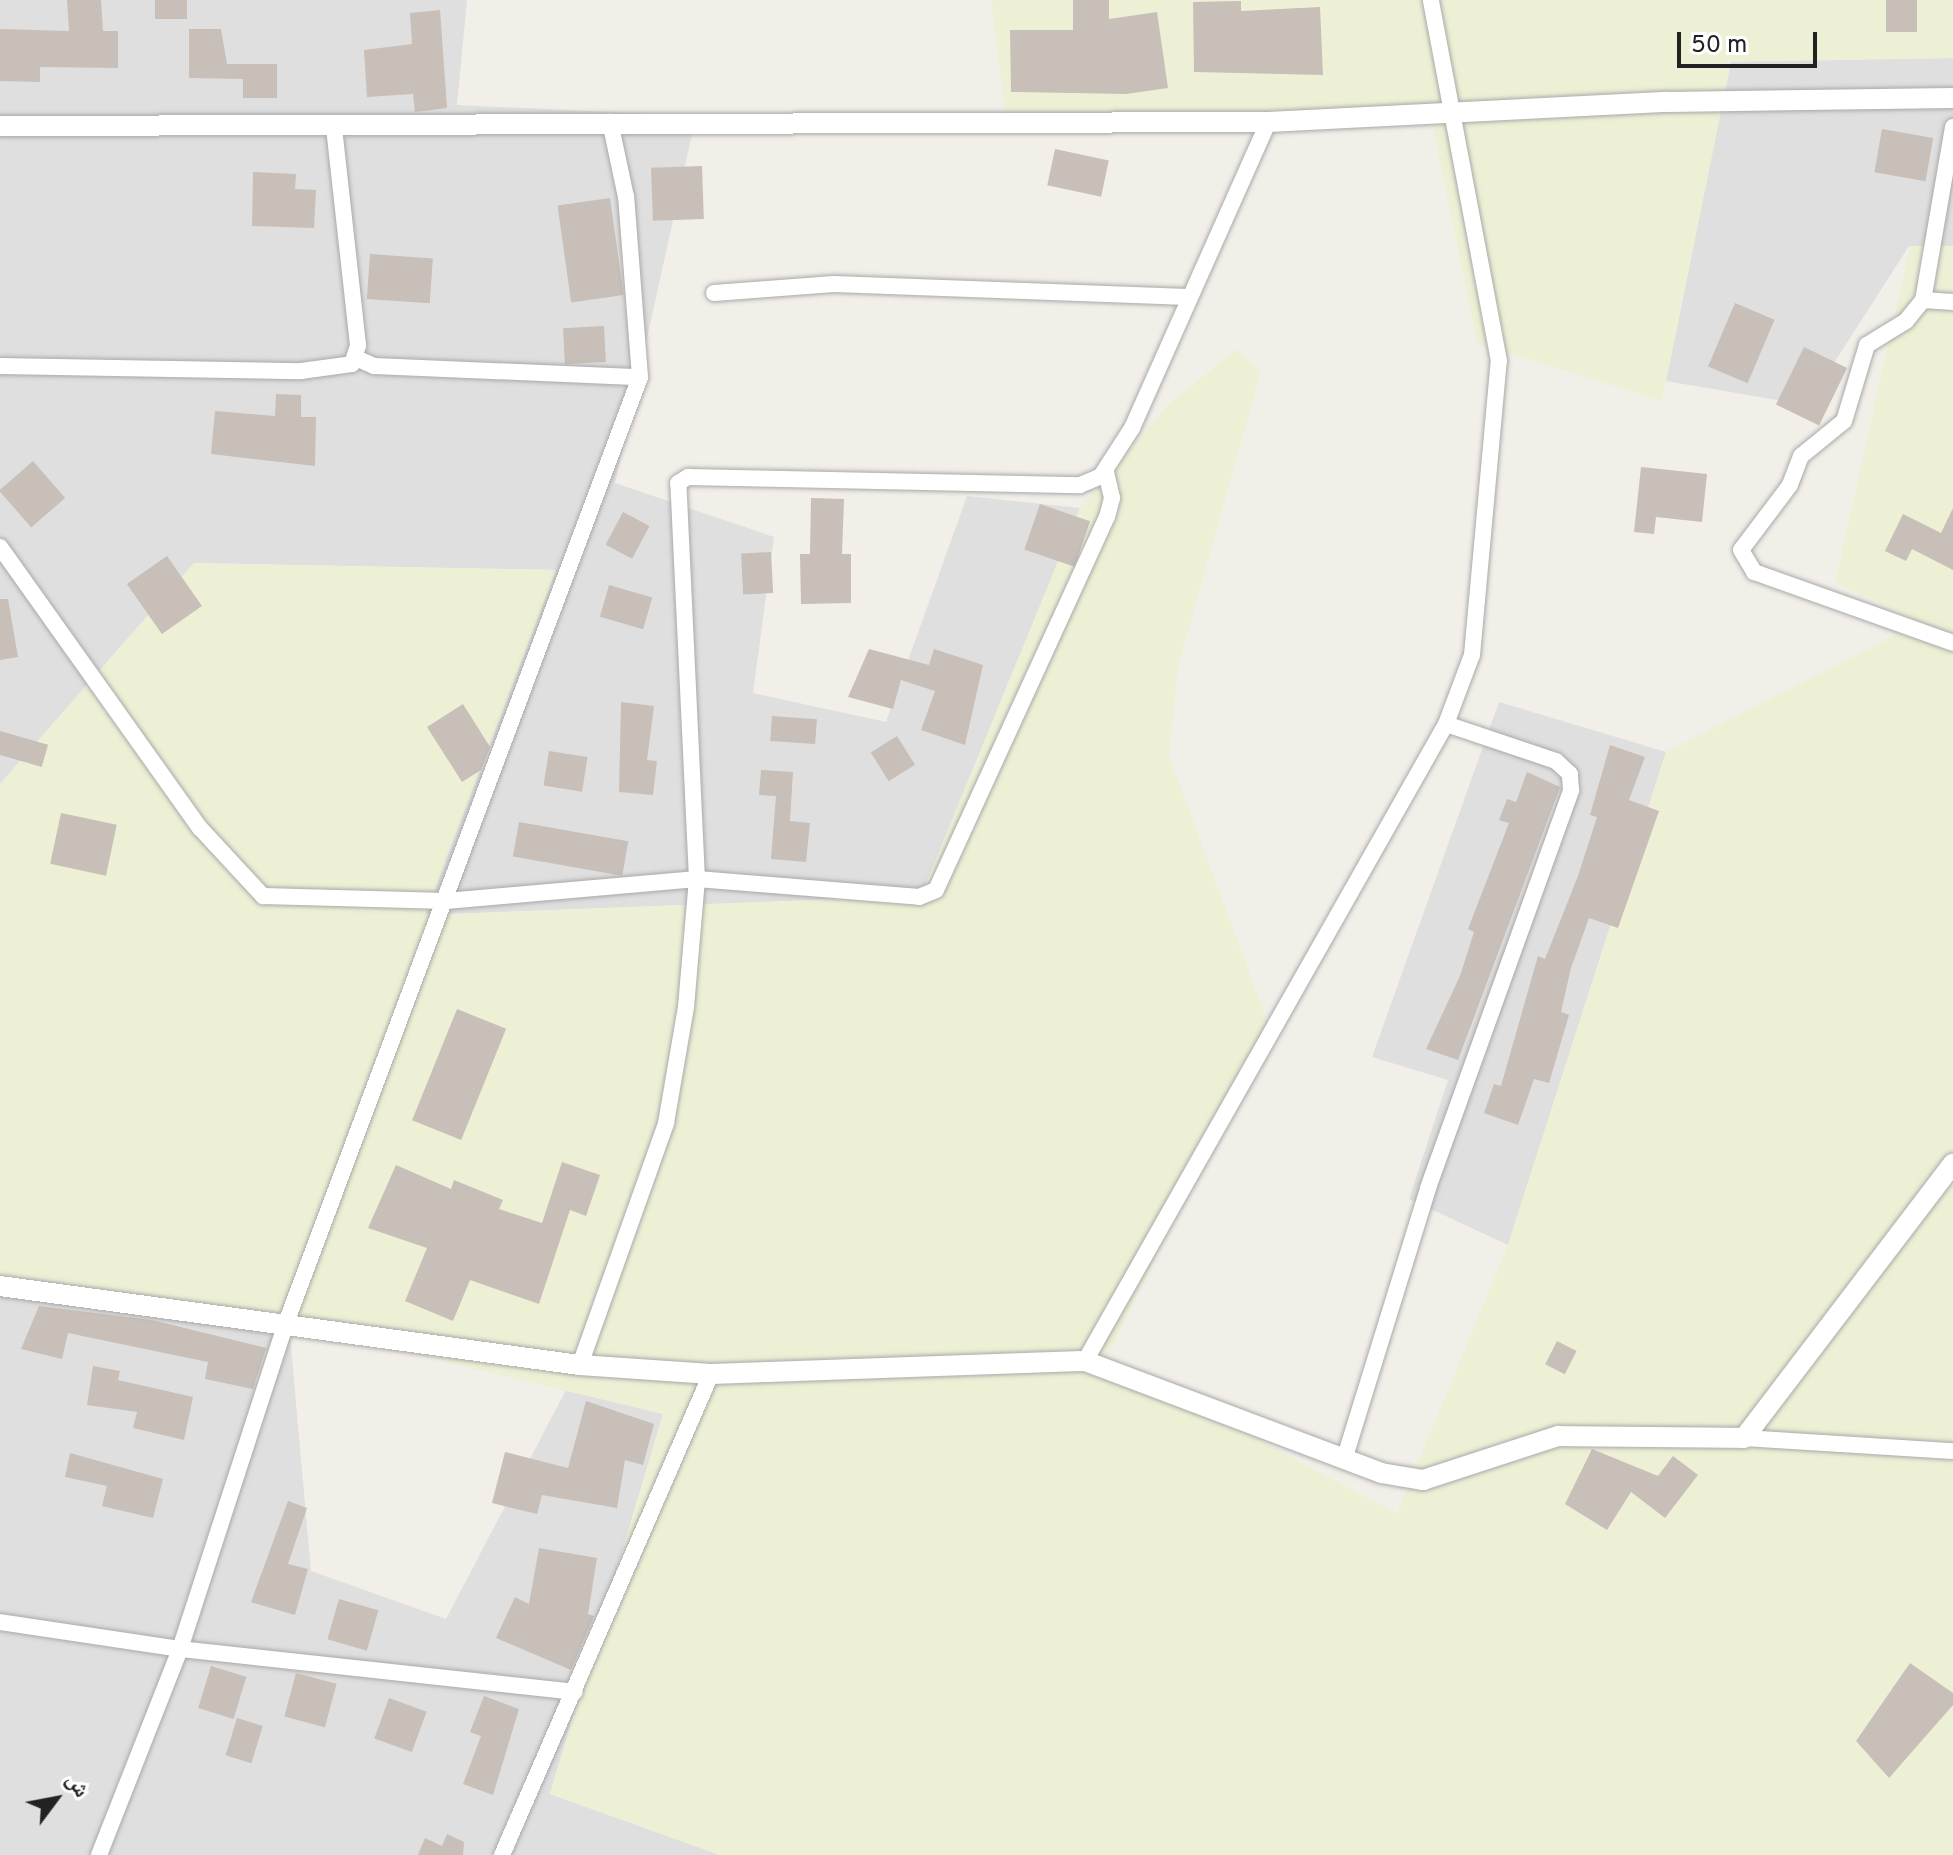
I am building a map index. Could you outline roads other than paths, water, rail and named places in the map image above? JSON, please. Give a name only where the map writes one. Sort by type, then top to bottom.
[{"type":"street","points":[[1085,1361],[1446,724],[1474,649],[1500,398],[1499,361],[1431,0]]},
{"type":"street","points":[[0,126],[1268,122],[1452,110],[1953,98]]},
{"type":"street","points":[[99,1855],[180,1649],[286,1323],[640,377],[626,197],[610,122]]},
{"type":"street","points":[[0,547],[246,883],[263,896],[287,900],[446,901],[697,879],[919,897],[936,890],[1107,517],[1112,498],[1106,472],[1268,122]]},
{"type":"street","points":[[0,366],[301,371],[348,367],[356,358],[334,126]]},
{"type":"street","points":[[1953,127],[1923,300],[1906,321],[1867,345],[1844,421],[1801,456],[1790,485],[1741,550],[1754,572],[1953,643]]},
{"type":"street","points":[[714,293],[834,284],[1188,297]]},
{"type":"street","points":[[1923,300],[1953,302]]},
{"type":"street","points":[[356,358],[374,366],[640,377]]},
{"type":"street","points":[[580,1365],[666,1123],[686,1007],[697,879],[676,501],[682,479],[1080,485],[1106,472]]},
{"type":"street","points":[[1344,1460],[1428,1188],[1571,790],[1570,774],[1556,761],[1446,724]]},
{"type":"street","points":[[1744,1438],[1953,1164]]},
{"type":"street","points":[[0,1286],[580,1365],[711,1374],[1085,1361],[1344,1460],[1423,1480],[1558,1436],[1744,1438],[1953,1451]]},
{"type":"street","points":[[502,1855],[711,1374]]},
{"type":"street","points":[[0,1622],[180,1649],[575,1692]]}]
